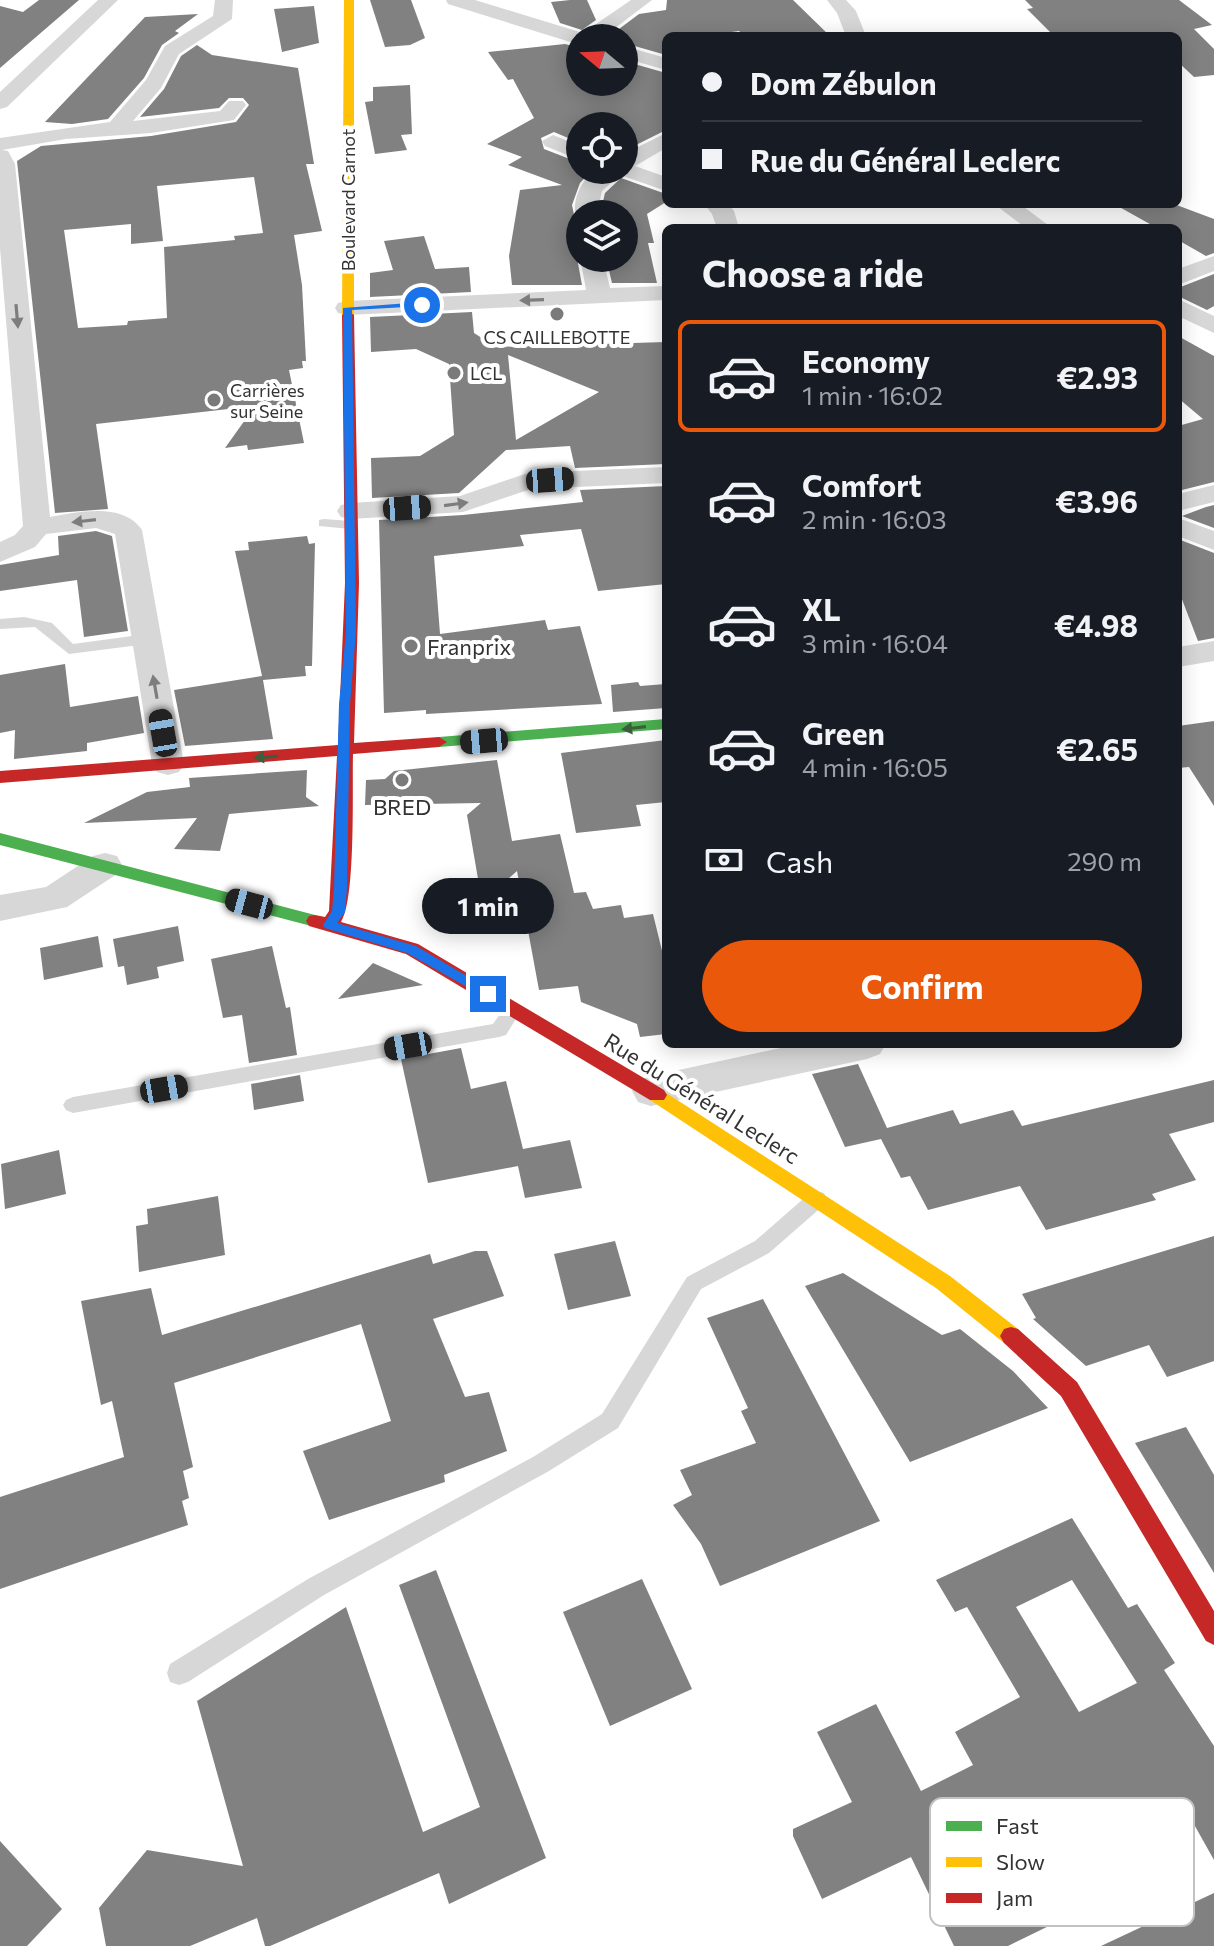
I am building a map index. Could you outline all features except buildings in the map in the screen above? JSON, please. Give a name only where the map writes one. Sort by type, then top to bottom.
[{"type":"street","points":[[0,103],[109,0]]},
{"type":"street","points":[[118,127],[160,76],[162,64],[170,54],[185,40],[222,19],[224,0]]},
{"type":"street","name":"Boulevard Carnot","points":[[329,925],[338,912],[340,888],[343,751],[351,632],[350,518],[343,483],[342,449],[347,308],[349,0]]},
{"type":"street","points":[[455,0],[566,35]]},
{"type":"street","points":[[609,24],[643,0]]},
{"type":"street","points":[[836,0],[846,11],[854,32]]},
{"type":"street","points":[[638,56],[662,63]]},
{"type":"street","points":[[0,144],[118,127],[151,127],[227,116],[236,105]]},
{"type":"street","points":[[553,141],[566,147]]},
{"type":"street","points":[[638,157],[662,142]]},
{"type":"street","points":[[0,156],[4,164],[37,527]]},
{"type":"street","points":[[638,172],[662,182]]},
{"type":"street","points":[[1011,208],[1035,224]]},
{"type":"street","points":[[1182,276],[1214,263]]},
{"type":"street","points":[[594,272],[600,297]]},
{"type":"street","points":[[347,308],[662,293]]},
{"type":"street","points":[[1182,308],[1214,326]]},
{"type":"street","points":[[350,518],[463,504],[528,481],[662,475]]},
{"type":"street","points":[[1182,502],[1214,493]]},
{"type":"street","points":[[0,553],[25,541],[37,527],[102,519],[119,523],[128,530],[168,764]]},
{"type":"street","points":[[1182,528],[1214,541]]},
{"type":"street","points":[[1182,656],[1214,651]]},
{"type":"street","points":[[0,777],[662,724]]},
{"type":"street","name":"Rue du Général Leclerc","points":[[0,839],[412,949],[651,1091],[817,1199],[943,1282],[1033,1353],[1069,1389],[1214,1633]]},
{"type":"street","points":[[0,908],[55,898],[105,865]]},
{"type":"street","points":[[651,1091],[849,1048]]},
{"type":"lane","points":[[324,523],[350,518]]},
{"type":"lane","points":[[0,624],[24,620],[46,624],[69,649],[147,639]]},
{"type":"lane","points":[[73,1105],[499,1030],[513,1009]]},
{"type":"lane","points":[[179,1673],[316,1587],[541,1464],[610,1421],[694,1283],[762,1247],[817,1199]]},
{"type":"traffic: fast","points":[[439,742],[662,724]]},
{"type":"traffic: fast","points":[[0,839],[315,921]]},
{"type":"traffic: slow","points":[[348,315],[349,0]]},
{"type":"traffic: slow","points":[[657,1095],[943,1282],[1011,1336]]},
{"type":"traffic: jam","points":[[329,925],[338,912],[340,888],[352,583],[348,315]]},
{"type":"traffic: jam","points":[[0,777],[439,742]]},
{"type":"traffic: jam","points":[[315,921],[412,949],[657,1095]]},
{"type":"traffic: jam","points":[[1011,1336],[1069,1389],[1214,1633]]},
{"type":"place","name":"CS CAILLEBOTTE","points":[[557,314]]},
{"type":"place","name":"LCL","points":[[454,373]]},
{"type":"place","name":"Carrières sur Seine","points":[[214,400]]},
{"type":"place","name":"Franprix","points":[[411,646]]},
{"type":"place","name":"BRED","points":[[402,780]]},
{"type":"route","points":[[422,305],[347,308],[351,632],[345,704],[340,888],[338,912],[329,925],[412,949],[488,994]]}]
